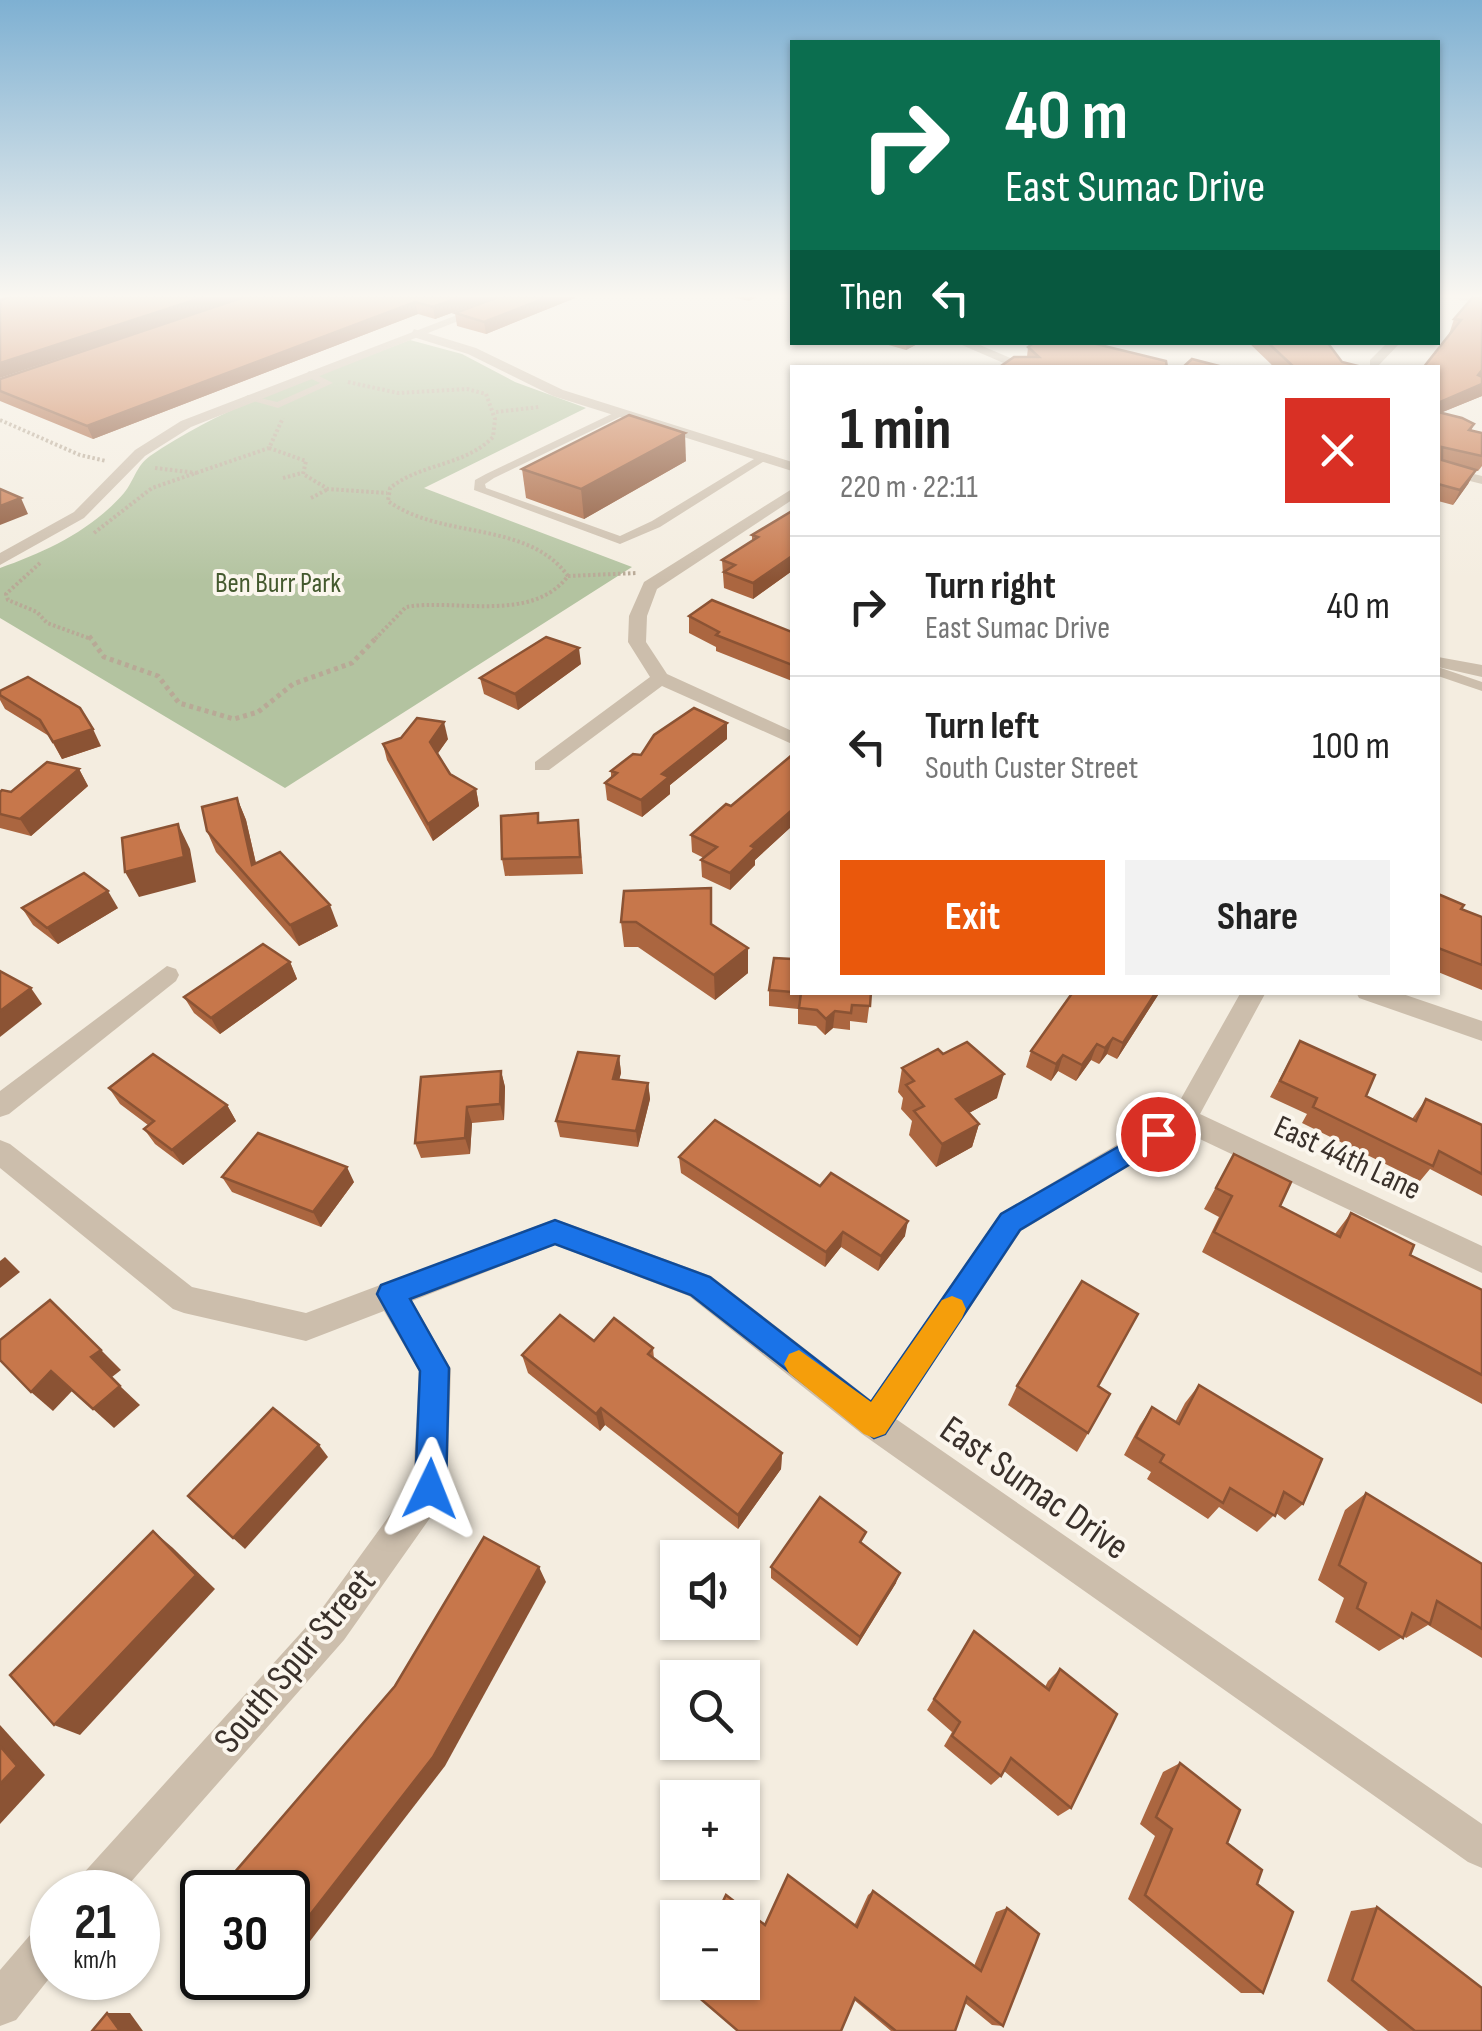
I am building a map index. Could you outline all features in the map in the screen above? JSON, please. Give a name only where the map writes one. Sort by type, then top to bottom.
[{"type":"street","points":[[0,560],[80,515],[165,436],[264,392]]},
{"type":"street","points":[[558,392],[790,466]]},
{"type":"street","points":[[1440,469],[1482,480]]},
{"type":"street","points":[[790,495],[650,586],[638,616],[637,642],[660,678],[790,737]]},
{"type":"street","points":[[1440,662],[1482,671]]},
{"type":"street","points":[[542,766],[660,678]]},
{"type":"street","points":[[0,1106],[168,975]]},
{"type":"street","points":[[874,1424],[1011,1222],[1184,1119],[1252,995]]},
{"type":"street","points":[[1377,995],[1482,1031]]},
{"type":"street","name":"East 44th Lane","points":[[1184,1119],[1482,1260]]},
{"type":"street","name":"East Sumac Drive","points":[[0,1152],[184,1298],[306,1327],[555,1232],[700,1286],[874,1424],[1482,1848]]},
{"type":"street","name":"South Spur Street","points":[[115,1870],[331,1626],[430,1489],[435,1368],[391,1294]]},
{"type":"street","points":[[0,2004],[30,1968]]},
{"type":"lane","points":[[248,398],[278,405],[308,392]]},
{"type":"lane","points":[[620,412],[490,476],[479,483],[480,490],[620,540],[656,524],[763,458]]},
{"type":"lane","points":[[1440,672],[1482,687]]},
{"type":"path","points":[[391,392],[421,392]]},
{"type":"path","points":[[386,494],[403,476],[464,458],[487,443],[494,434],[496,412],[481,392]]},
{"type":"path","points":[[496,412],[550,404]]},
{"type":"path","points":[[269,448],[285,413]]},
{"type":"path","points":[[0,420],[80,455],[201,473]]},
{"type":"path","points":[[152,488],[269,448],[306,461],[308,466],[302,473],[283,478]]},
{"type":"path","points":[[80,539],[113,522],[152,488],[160,477],[156,468]]},
{"type":"path","points":[[302,473],[328,489],[386,494]]},
{"type":"path","points":[[310,498],[328,489]]},
{"type":"path","points":[[386,494],[388,502],[404,515],[537,550],[565,568],[568,576]]},
{"type":"path","points":[[40,555],[40,563],[6,594],[8,600],[38,612],[48,623],[88,636],[104,658],[158,676],[179,703],[212,709],[234,720],[258,712],[293,684],[352,663],[406,607],[442,603],[494,608],[536,596],[568,576],[621,570],[638,573]]},
{"type":"green space","name":"Ben Burr Park","points":[[275,392],[542,392],[586,408],[424,488],[632,567],[285,788],[0,618],[0,568],[82,529],[124,493],[150,456]]},
{"type":"building","points":[[2,392],[178,392],[87,426]]},
{"type":"building","points":[[1440,392],[1464,392],[1440,402]]},
{"type":"building","points":[[1440,412],[1462,418],[1474,424],[1469,430],[1482,433],[1482,456],[1442,447],[1442,460],[1476,470],[1460,490],[1440,485]]},
{"type":"building","points":[[629,415],[685,433],[581,489],[522,469]]},
{"type":"building","points":[[0,489],[21,498],[0,506]]},
{"type":"building","points":[[790,512],[790,557],[753,583],[724,572],[735,565],[722,560],[758,537],[752,535]]},
{"type":"building","points":[[712,600],[790,631],[790,664],[716,635],[719,632],[689,616]]},
{"type":"building","points":[[546,637],[579,648],[515,694],[480,678]]},
{"type":"building","points":[[28,677],[80,708],[93,729],[53,742],[40,720],[0,695],[0,691]]},
{"type":"building","points":[[694,708],[727,723],[662,774],[669,777],[641,800],[605,783],[617,773],[611,771],[633,754],[641,755],[654,735]]},
{"type":"building","points":[[417,718],[444,722],[430,742],[450,774],[476,789],[428,824],[383,744],[401,738]]},
{"type":"building","points":[[790,757],[790,812],[751,846],[755,848],[730,873],[701,860],[717,847],[691,835],[726,804],[731,806]]},
{"type":"building","points":[[47,762],[79,769],[20,819],[0,814],[0,792],[11,792]]},
{"type":"building","points":[[237,798],[252,865],[280,852],[330,905],[290,925],[207,831],[202,807]]},
{"type":"building","points":[[538,813],[538,823],[578,820],[580,857],[502,859],[501,816]]},
{"type":"building","points":[[178,824],[184,857],[125,872],[122,838]]},
{"type":"building","points":[[84,873],[108,891],[47,928],[22,908]]},
{"type":"building","points":[[711,888],[711,924],[748,948],[714,975],[636,922],[621,922],[624,891]]},
{"type":"building","points":[[1440,895],[1482,917],[1482,965],[1440,949]]},
{"type":"building","points":[[263,944],[290,962],[211,1018],[184,997]]},
{"type":"building","points":[[774,958],[790,959],[790,992],[769,990]]},
{"type":"building","points":[[0,971],[31,988],[0,1011]]},
{"type":"building","points":[[801,995],[871,995],[870,1006],[852,1005],[851,1013],[835,1011],[826,1019],[817,1010],[799,1008]]},
{"type":"building","points":[[1071,995],[1154,995],[1123,1043],[1113,1038],[1105,1048],[1097,1044],[1082,1065],[1063,1055],[1056,1064],[1031,1051]]},
{"type":"building","points":[[1300,1041],[1375,1075],[1366,1096],[1416,1121],[1426,1099],[1482,1125],[1482,1174],[1439,1151],[1433,1166],[1313,1107],[1317,1098],[1280,1081]]},
{"type":"building","points":[[967,1042],[1004,1074],[956,1099],[979,1124],[942,1144],[914,1111],[924,1106],[906,1085],[914,1081],[902,1068],[938,1049],[943,1054]]},
{"type":"building","points":[[578,1052],[619,1056],[613,1079],[648,1083],[636,1131],[556,1121]]},
{"type":"building","points":[[153,1054],[227,1105],[172,1150],[144,1129],[154,1121],[109,1088]]},
{"type":"building","points":[[501,1071],[500,1104],[467,1107],[465,1138],[415,1143],[421,1077]]},
{"type":"building","points":[[715,1120],[820,1186],[831,1173],[908,1221],[881,1256],[843,1232],[826,1252],[679,1157]]},
{"type":"building","points":[[258,1133],[347,1167],[313,1212],[222,1177]]},
{"type":"building","points":[[1234,1154],[1291,1182],[1280,1206],[1340,1237],[1351,1213],[1414,1245],[1410,1255],[1482,1290],[1482,1375],[1214,1232],[1232,1196],[1216,1188]]},
{"type":"building","points":[[1082,1281],[1138,1314],[1098,1386],[1110,1394],[1088,1433],[1017,1386]]},
{"type":"building","points":[[50,1300],[101,1350],[91,1357],[120,1386],[93,1409],[51,1371],[31,1392],[0,1360],[0,1340]]},
{"type":"building","points":[[560,1315],[594,1341],[614,1318],[653,1348],[648,1354],[782,1453],[738,1515],[601,1408],[596,1414],[522,1355]]},
{"type":"building","points":[[1199,1385],[1322,1459],[1303,1504],[1284,1492],[1275,1516],[1230,1488],[1223,1503],[1160,1462],[1164,1455],[1136,1437],[1152,1407],[1179,1424]]},
{"type":"building","points":[[273,1408],[319,1445],[233,1538],[188,1496]]},
{"type":"building","points":[[1366,1493],[1482,1564],[1482,1629],[1437,1601],[1430,1624],[1412,1613],[1403,1638],[1357,1608],[1366,1583],[1339,1565]]},
{"type":"building","points":[[820,1497],[866,1532],[860,1542],[900,1573],[860,1637],[771,1567]]},
{"type":"building","points":[[153,1531],[196,1575],[54,1725],[10,1675]]},
{"type":"building","points":[[484,1537],[539,1567],[433,1757],[310,1915],[310,1870],[237,1870],[395,1686]]},
{"type":"building","points":[[974,1631],[1049,1690],[1060,1669],[1117,1714],[1071,1808],[1011,1758],[1001,1776],[952,1736],[960,1722],[934,1699]]},
{"type":"building","points":[[0,1746],[17,1766],[0,1784]]},
{"type":"building","points":[[1180,1763],[1240,1810],[1227,1843],[1262,1870],[1257,1884],[1293,1912],[1263,1993],[1145,1895],[1172,1829],[1156,1817]]},
{"type":"building","points":[[788,1875],[857,1927],[873,1891],[981,1971],[1007,1908],[1039,1934],[1003,2026],[967,1997],[955,2031],[896,2031],[855,1998],[841,2031],[738,2031],[702,2000],[760,2000],[760,1921],[765,1925]]},
{"type":"building","points":[[1377,1907],[1482,1988],[1482,2031],[1415,2031],[1352,1980]]},
{"type":"building","points":[[107,2013],[120,2031],[92,2031]]},
{"type":"slow traffic","points":[[799,1364],[874,1424],[952,1309]]},
{"type":"route","points":[[430,1489],[435,1368],[391,1294],[555,1232],[700,1286],[874,1424],[1011,1222],[1158,1134]]}]
